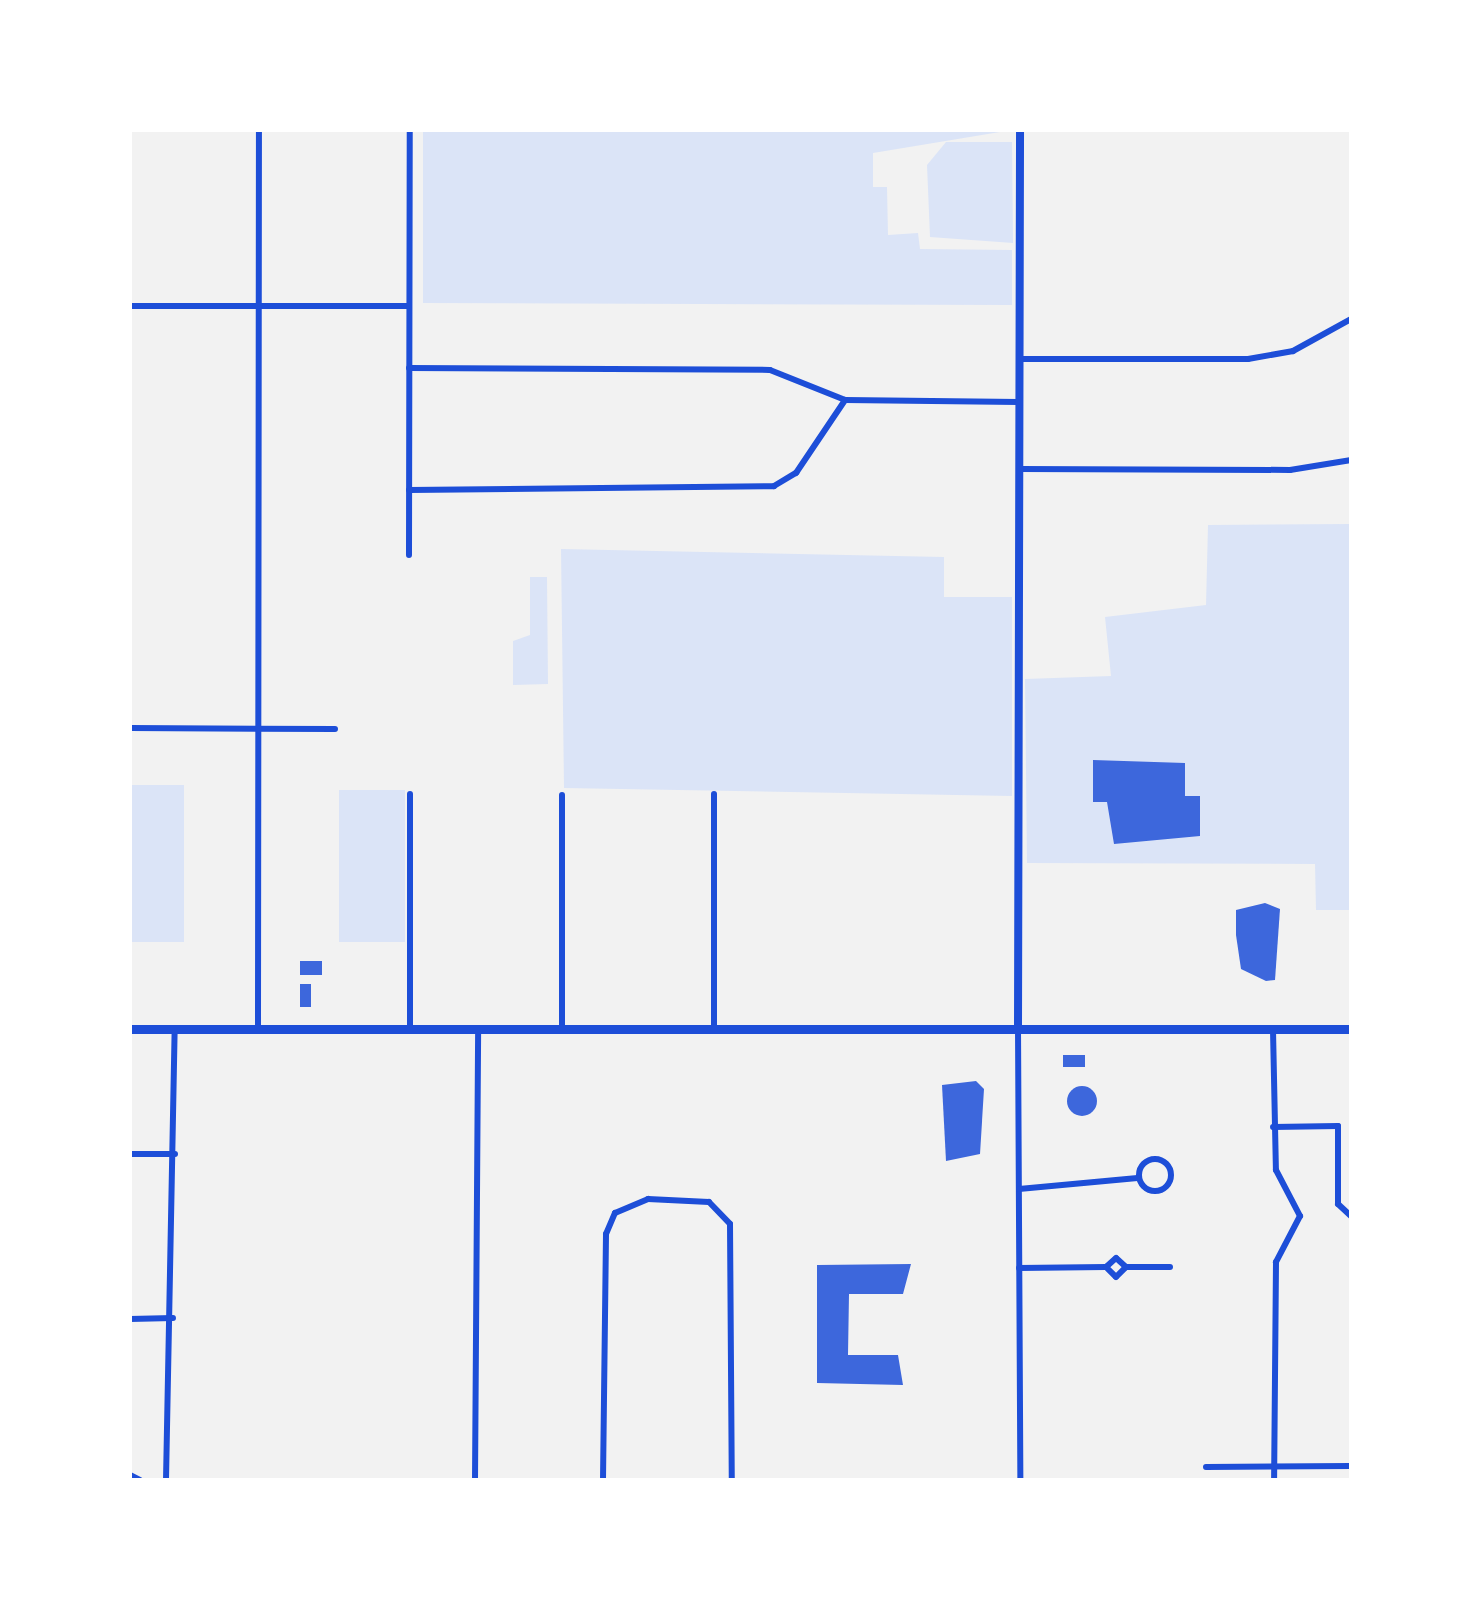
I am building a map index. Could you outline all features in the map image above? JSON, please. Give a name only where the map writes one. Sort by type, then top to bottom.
[{"type":"main road","points":[[130,1029],[1351,1030]]},
{"type":"street","points":[[258,1028],[259,130]]},
{"type":"street","points":[[409,555],[410,130]]},
{"type":"street","points":[[1020,130],[1020,1480]]},
{"type":"street","points":[[130,306],[409,306]]},
{"type":"street","points":[[1020,359],[1248,359],[1293,351],[1351,318]]},
{"type":"street","points":[[409,368],[770,370],[846,400],[1020,402]]},
{"type":"street","points":[[409,490],[774,486],[796,473],[846,400]]},
{"type":"street","points":[[1020,470],[1290,470],[1351,460]]},
{"type":"street","points":[[130,728],[336,729]]},
{"type":"street","points":[[410,794],[410,1029]]},
{"type":"street","points":[[714,794],[714,1028]]},
{"type":"street","points":[[562,795],[562,1028]]},
{"type":"street","points":[[475,1480],[478,1028]]},
{"type":"street","points":[[166,1480],[174,1318],[175,1029]]},
{"type":"street","points":[[1273,1029],[1273,1127],[1280,1184],[1300,1216],[1276,1262],[1274,1480]]},
{"type":"street","points":[[1273,1127],[1338,1126],[1338,1204],[1351,1216]]},
{"type":"street","points":[[130,1154],[175,1154]]},
{"type":"street","points":[[1019,1189],[1137,1178],[1170,1188],[1169,1162],[1144,1163],[1137,1178]]},
{"type":"street","points":[[602,1480],[606,1234],[625,1205],[668,1200],[709,1202],[733,1233],[732,1480]]},
{"type":"street","points":[[1106,1268],[1116,1258],[1126,1267],[1170,1267]]},
{"type":"street","points":[[1019,1268],[1106,1268],[1116,1277],[1126,1267]]},
{"type":"street","points":[[130,1318],[174,1318]]},
{"type":"street","points":[[1206,1467],[1351,1466]]},
{"type":"street","points":[[130,1475],[140,1480]]},
{"type":"shaded area","points":[[423,130],[1012,130],[873,153],[873,187],[887,187],[888,235],[918,233],[920,249],[1012,250],[1012,305],[423,303]]},
{"type":"shaded area","points":[[946,142],[1012,142],[1013,243],[930,237],[927,165]]},
{"type":"shaded area","points":[[1351,524],[1351,910],[1316,910],[1315,864],[1027,863],[1025,679],[1111,676],[1105,617],[1206,605],[1208,525]]},
{"type":"shaded area","points":[[561,549],[944,557],[944,597],[1012,597],[1012,796],[564,788]]},
{"type":"shaded area","points":[[530,577],[547,577],[548,684],[513,685],[513,641],[530,635]]},
{"type":"shaded area","points":[[130,785],[184,785],[184,942],[130,942]]},
{"type":"shaded area","points":[[339,790],[405,790],[405,942],[339,942]]},
{"type":"building","points":[[1093,760],[1185,763],[1185,796],[1200,796],[1200,836],[1114,844],[1107,802],[1093,802]]},
{"type":"building","points":[[1265,903],[1280,909],[1275,980],[1266,981],[1241,969],[1236,935],[1236,910]]},
{"type":"building","points":[[300,961],[322,961],[322,975],[300,975]]},
{"type":"building","points":[[300,984],[311,984],[311,1007],[300,1007]]},
{"type":"building","points":[[1063,1055],[1085,1055],[1085,1067],[1063,1067]]},
{"type":"building","points":[[976,1081],[984,1089],[980,1154],[946,1161],[942,1085]]},
{"type":"building","points":[[1082,1086],[1093,1090],[1097,1101],[1093,1112],[1082,1116],[1071,1112],[1067,1101],[1071,1090]]},
{"type":"building","points":[[911,1264],[903,1294],[849,1294],[848,1355],[898,1355],[903,1385],[817,1383],[817,1265]]}]
